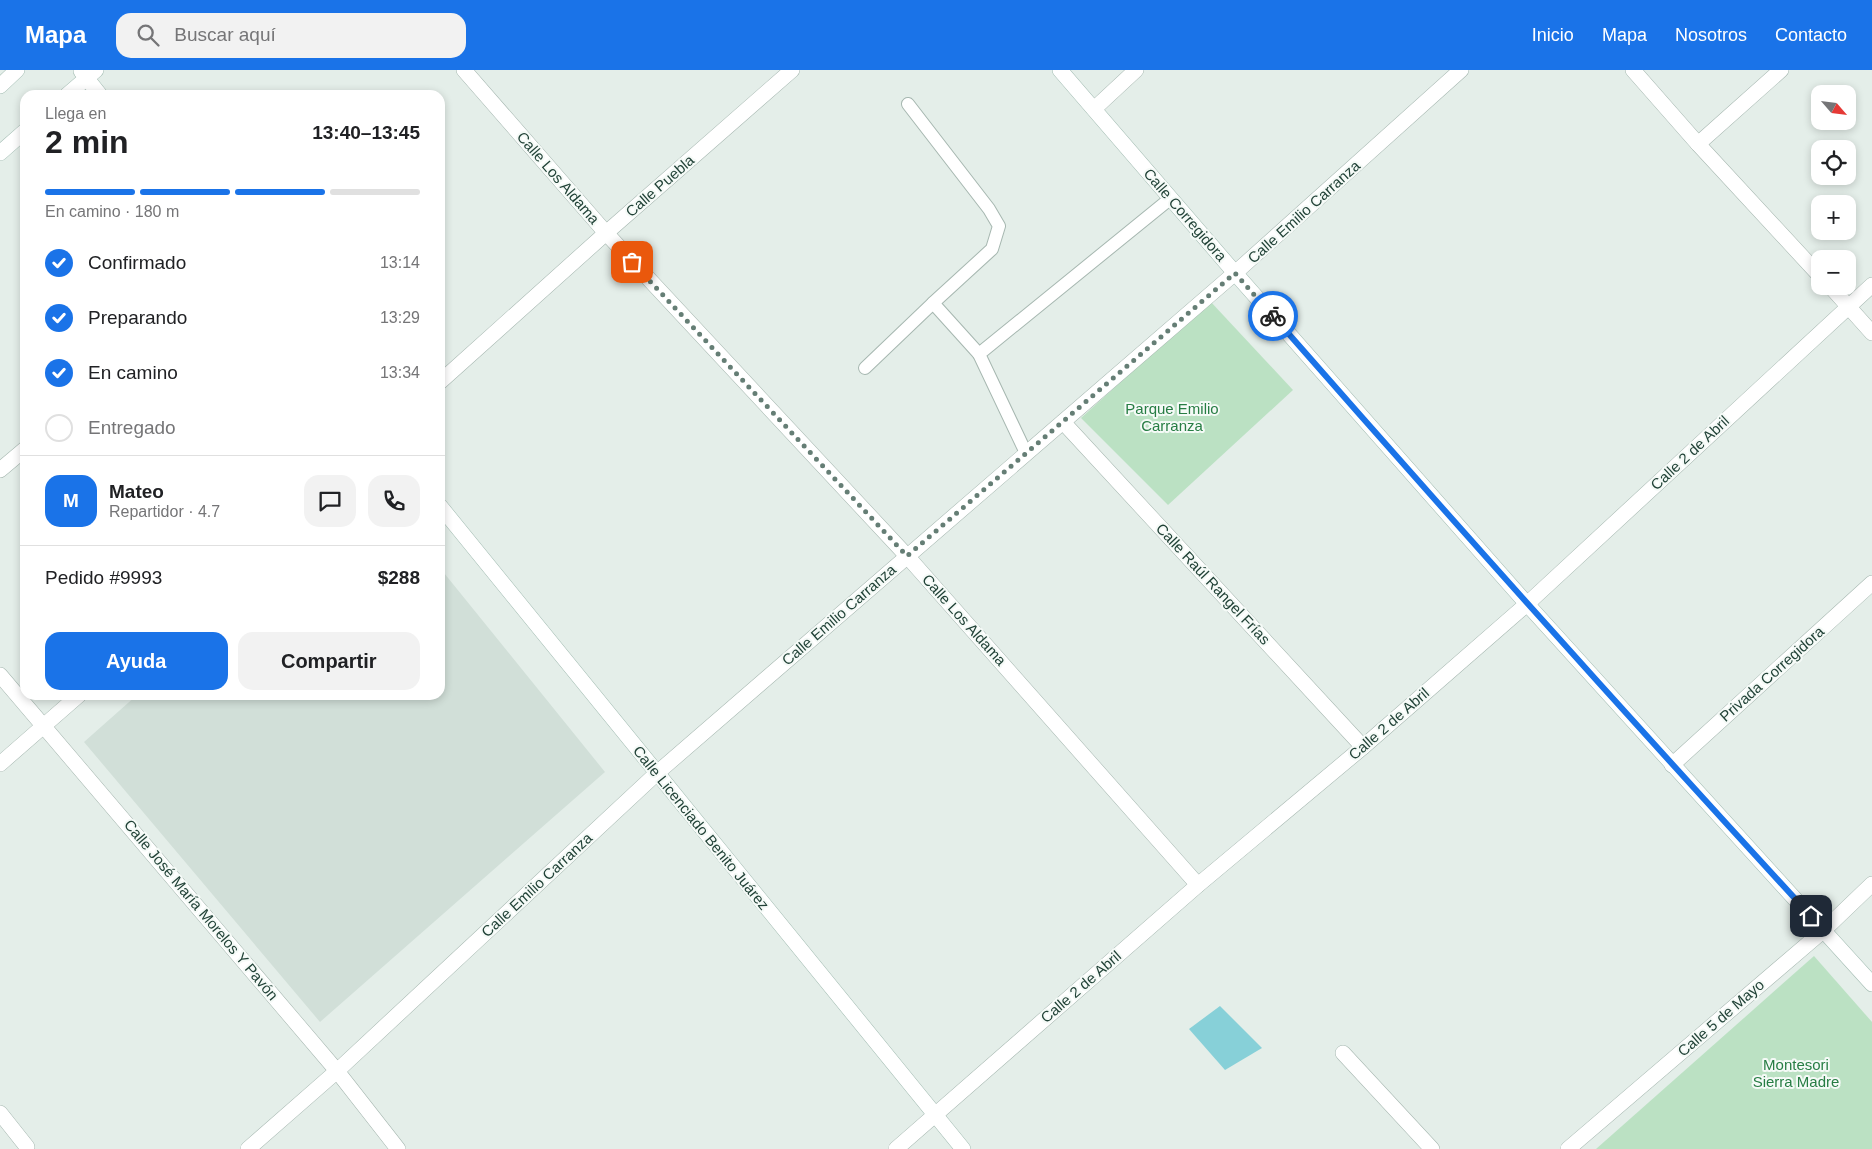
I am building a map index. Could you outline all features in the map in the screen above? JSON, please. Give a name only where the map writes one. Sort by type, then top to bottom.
[{"type":"street","points":[[0,86],[17,70]]},
{"type":"street","name":"Calle Los Aldama","points":[[464,70],[606,234],[907,556],[1198,885]]},
{"type":"street","name":"Calle Puebla","points":[[445,378],[792,70]]},
{"type":"street","name":"Calle Corregidora","points":[[1060,70],[1235,273],[1527,604],[1872,984]]},
{"type":"street","points":[[1094,109],[1136,70]]},
{"type":"street","name":"Calle Emilio Carranza","points":[[248,1149],[337,1071],[657,774],[1235,273],[1461,70]]},
{"type":"street","points":[[1633,70],[1698,144],[1811,266]]},
{"type":"street","points":[[1698,144],[1782,70]]},
{"type":"street","points":[[71,90],[87,73],[97,90]]},
{"type":"street","points":[[0,152],[20,135]]},
{"type":"street","name":"Calle 2 de Abril","points":[[896,1149],[1198,885],[1363,747],[1527,604],[1872,285]]},
{"type":"street","points":[[1838,295],[1872,333]]},
{"type":"street","name":"Calle Raúl Rangel Frías","points":[[1063,422],[1363,747]]},
{"type":"street","points":[[0,470],[20,453]]},
{"type":"street","name":"Calle Licenciado Benito Juárez","points":[[445,512],[963,1149]]},
{"type":"street","name":"Privada Corregidora","points":[[1672,765],[1872,583]]},
{"type":"street","name":"Calle José María Morelos Y Pavón","points":[[0,674],[20,697]]},
{"type":"street","name":"Calle José María Morelos Y Pavón","points":[[22,700],[337,1071],[398,1149]]},
{"type":"street","points":[[0,764],[74,700]]},
{"type":"street","name":"Calle 5 de Mayo","points":[[1568,1149],[1824,930],[1872,884]]},
{"type":"street","points":[[1343,1053],[1432,1149]]},
{"type":"street","points":[[0,1113],[27,1146]]},
{"type":"lane","points":[[865,368],[992,249],[999,226],[989,209],[908,104]]},
{"type":"lane","points":[[979,354],[1171,198]]},
{"type":"lane","points":[[933,303],[979,354],[1026,453]]},
{"type":"shaded area","points":[[445,574],[605,772],[320,1022],[84,742],[131,700],[445,700]]},
{"type":"green space","name":"Parque Emilio Carranza","points":[[1210,301],[1293,390],[1168,505],[1081,418]]},
{"type":"green space","name":"Montesori Sierra Madre","points":[[1814,956],[1872,1022],[1872,1149],[1596,1149]]},
{"type":"water","points":[[1220,1006],[1262,1048],[1225,1070],[1189,1029]]},
{"type":"way so far","points":[[632,262],[907,556],[1235,273],[1273,316]]},
{"type":"route","points":[[1273,316],[1527,604],[1811,916]]}]
